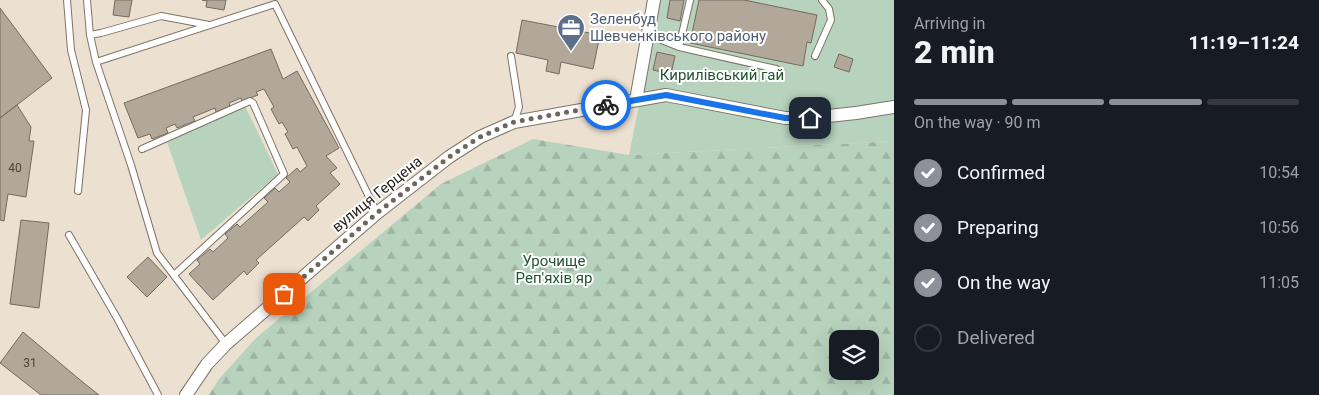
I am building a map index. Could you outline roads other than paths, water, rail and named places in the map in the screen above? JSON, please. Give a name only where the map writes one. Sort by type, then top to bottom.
[{"type":"street","points":[[636,100],[654,0]]},
{"type":"street","name":"вулиця Герцена","points":[[186,395],[207,364],[226,344],[377,213],[449,157],[480,137],[514,122],[666,95],[785,118],[810,118],[894,107]]},
{"type":"lane","points":[[67,0],[71,50],[86,110],[78,191]]},
{"type":"lane","points":[[87,0],[90,35],[96,62],[131,166],[157,253],[226,344]]},
{"type":"lane","points":[[679,47],[690,0]]},
{"type":"lane","points":[[815,56],[831,20],[829,9],[822,0]]},
{"type":"lane","points":[[96,62],[274,2],[377,213]]},
{"type":"lane","points":[[90,35],[161,16],[210,25]]},
{"type":"lane","points":[[647,37],[679,47],[776,69]]},
{"type":"lane","points":[[511,56],[519,107],[514,122]]},
{"type":"lane","points":[[142,149],[250,101],[284,174],[174,275]]},
{"type":"lane","points":[[69,235],[117,318],[158,395]]},
{"type":"place","name":"Зеленбуд Шевченківського району","points":[[571,52]]},
{"type":"park label","name":"Кирилівський гай","points":[[722,75]]},
{"type":"park label","name":"Урочище Реп'яхів яр","points":[[554,270]]}]
